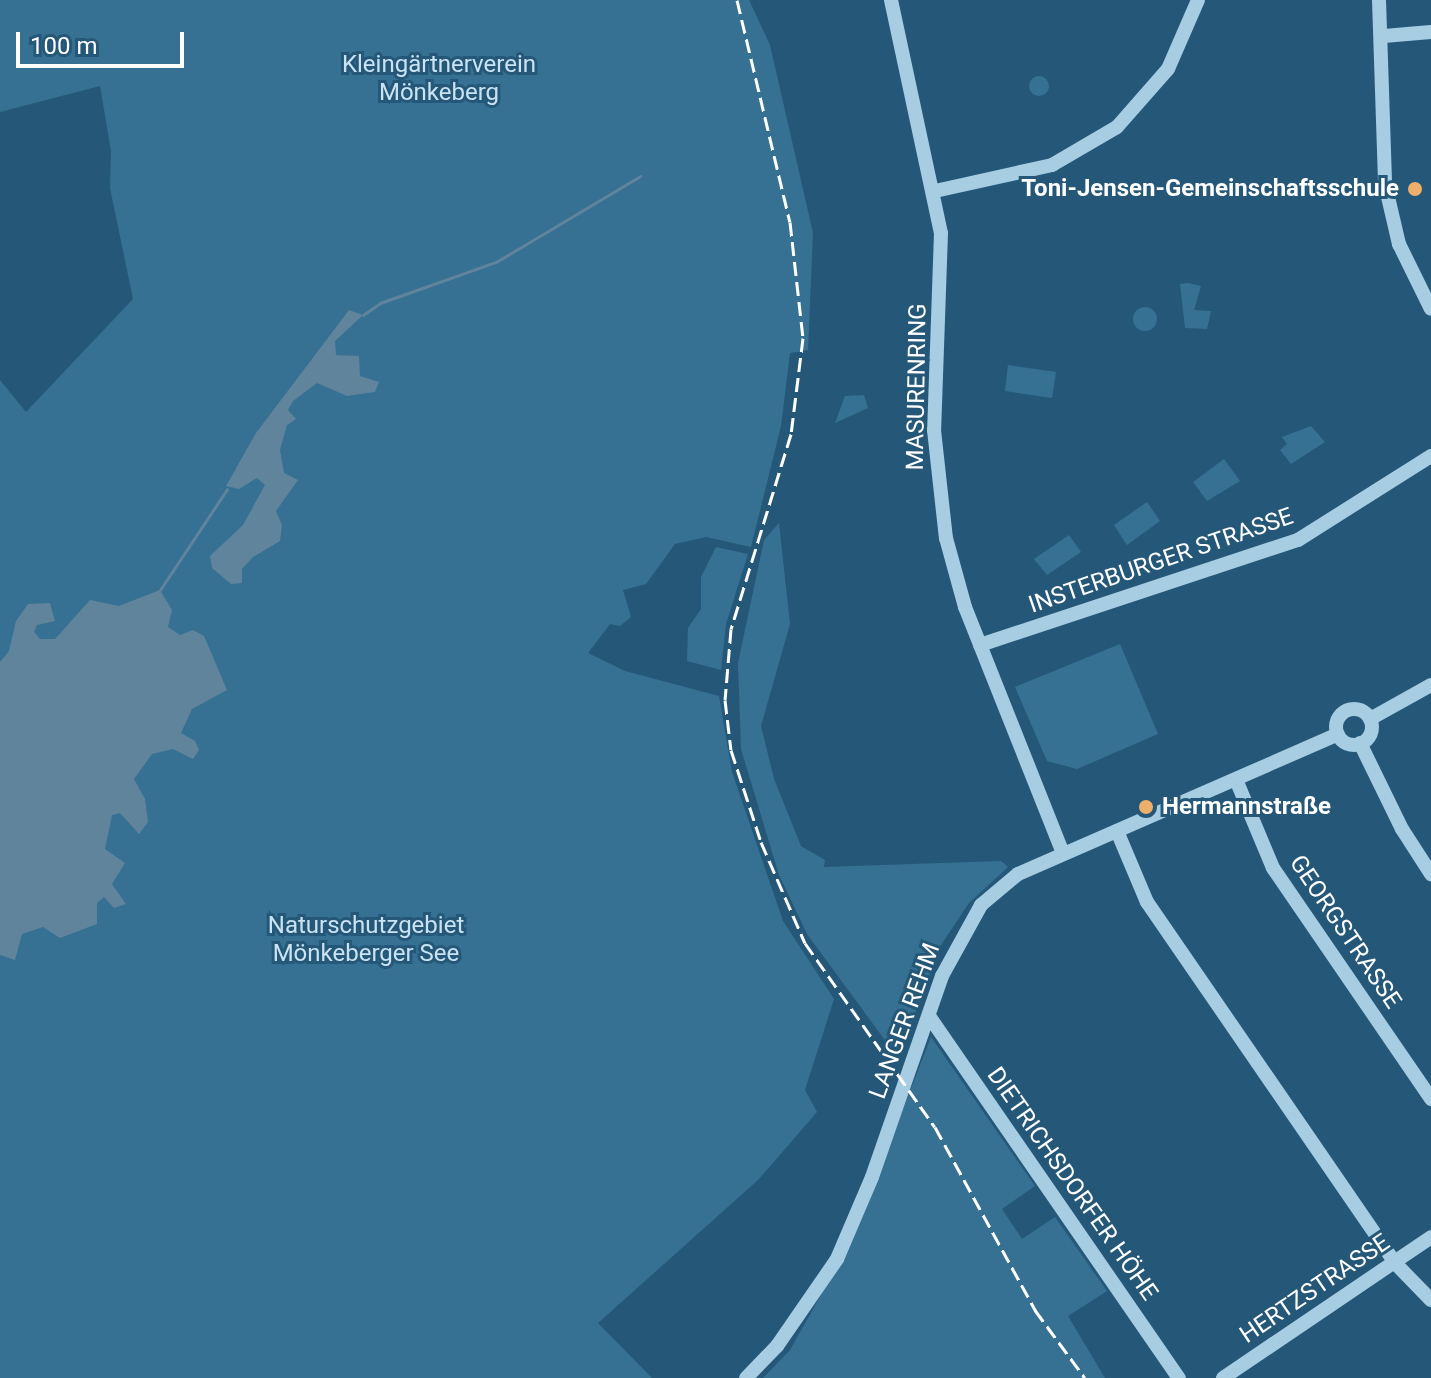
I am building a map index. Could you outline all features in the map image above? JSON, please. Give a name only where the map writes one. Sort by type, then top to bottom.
[{"type":"street","name":"MASURENRING","points":[[891,0],[935,191],[942,259],[934,430],[938,491],[946,538],[980,645],[1063,853]]},
{"type":"street","points":[[935,191],[1052,165],[1117,127],[1168,69],[1198,0]]},
{"type":"street","points":[[1379,0],[1384,36],[1385,184],[1399,244],[1431,309]]},
{"type":"street","points":[[1384,36],[1431,32]]},
{"type":"street","name":"INSTERBURGER STRASSE","points":[[980,645],[1298,540],[1431,456]]},
{"type":"street","points":[[1370,719],[1431,685]]},
{"type":"street","points":[[1358,709],[1370,719],[1372,731],[1360,743],[1345,742],[1338,734],[1337,723],[1347,710],[1358,709]]},
{"type":"street","name":"LANGER REHM","points":[[746,1378],[777,1346],[837,1259],[903,1094],[953,950],[981,905],[1018,874],[1237,782],[1338,734]]},
{"type":"street","points":[[1360,743],[1402,829],[1431,874]]},
{"type":"street","name":"GEORGSTRASSE","points":[[1237,782],[1273,868],[1431,1099]]},
{"type":"street","points":[[1117,831],[1147,902],[1394,1262],[1431,1300]]},
{"type":"street","name":"DIETRICHSDORFER HÖHE","points":[[929,1016],[1179,1378]]},
{"type":"street","name":"HERTZSTRASSE","points":[[1223,1378],[1431,1237]]},
{"type":"green space","name":"Naturschutzgebiet Mönkeberger See","points":[[0,0],[749,0],[770,45],[813,233],[808,350],[790,353],[781,426],[751,547],[706,537],[675,544],[646,584],[623,590],[631,617],[620,626],[610,624],[588,653],[625,671],[719,696],[732,772],[783,921],[834,999],[805,1090],[817,1112],[758,1180],[598,1323],[652,1378],[0,1378],[0,380],[26,412],[133,299],[110,188],[111,151],[100,86],[0,112]]},
{"type":"green space","points":[[1039,76],[1046,79],[1049,86],[1046,93],[1039,96],[1032,93],[1029,86],[1032,79]]},
{"type":"green space","points":[[1180,284],[1201,286],[1194,310],[1211,311],[1207,329],[1185,328]]},
{"type":"green space","points":[[1145,307],[1153,311],[1157,319],[1153,327],[1145,331],[1137,327],[1133,319],[1137,311]]},
{"type":"green space","points":[[1008,365],[1056,372],[1052,398],[1005,391]]},
{"type":"green space","points":[[864,395],[868,408],[835,423],[845,396]]},
{"type":"green space","points":[[1311,426],[1325,442],[1291,464],[1280,450],[1287,444],[1282,437]]},
{"type":"green space","points":[[1224,459],[1240,481],[1207,501],[1193,482]]},
{"type":"green space","points":[[1147,502],[1160,521],[1127,545],[1114,525]]},
{"type":"green space","points":[[779,523],[790,624],[761,726],[774,779],[801,846],[825,860],[824,867],[1001,861],[1008,867],[969,903],[941,945],[898,1058],[807,934],[779,875],[741,749],[738,663],[764,540]]},
{"type":"green space","points":[[1069,535],[1081,552],[1047,575],[1034,559]]},
{"type":"green space","points":[[716,547],[748,554],[726,624],[721,670],[687,661],[688,628],[701,609],[701,577]]},
{"type":"green space","points":[[1120,644],[1158,734],[1077,769],[1047,761],[1015,687]]},
{"type":"green space","points":[[931,1037],[1035,1186],[1002,1209],[1022,1239],[1055,1217],[1107,1291],[1068,1316],[1105,1378],[763,1378],[790,1350],[852,1240]]},
{"type":"shaded area","points":[[349,310],[363,315],[335,341],[336,355],[359,356],[360,376],[379,382],[375,392],[347,396],[317,383],[293,401],[288,410],[296,419],[287,425],[280,450],[284,473],[298,480],[276,511],[282,525],[280,541],[253,557],[242,569],[242,583],[231,584],[212,568],[210,556],[243,525],[265,485],[257,478],[239,489],[226,486],[256,433]]},
{"type":"shaded area","points":[[160,590],[172,610],[168,627],[180,635],[193,630],[204,636],[227,690],[192,709],[181,733],[195,741],[199,750],[193,759],[173,749],[152,754],[134,779],[145,799],[148,822],[139,834],[120,813],[112,815],[105,849],[125,863],[112,884],[126,904],[114,908],[104,897],[97,903],[97,924],[60,938],[43,927],[22,934],[15,960],[0,955],[0,662],[9,651],[16,621],[28,604],[50,603],[55,621],[37,625],[34,632],[40,639],[55,639],[90,600],[119,606]]},
{"type":"waterway","points":[[363,315],[380,303],[496,262],[640,176]]},
{"type":"waterway","points":[[160,590],[227,489]]},
{"type":"railway","points":[[737,0],[790,222],[803,338],[791,434],[731,629],[725,700],[731,750],[761,842],[805,943],[935,1127],[1035,1310],[1085,1378]]},
{"type":"place","name":"Toni-Jensen-Gemeinschaftsschule","points":[[1415,189]]},
{"type":"place","name":"Hermannstraße","points":[[1146,807]]},
{"type":"park label","name":"Kleingärtnerverein Mönkeberg","points":[[439,79]]}]
